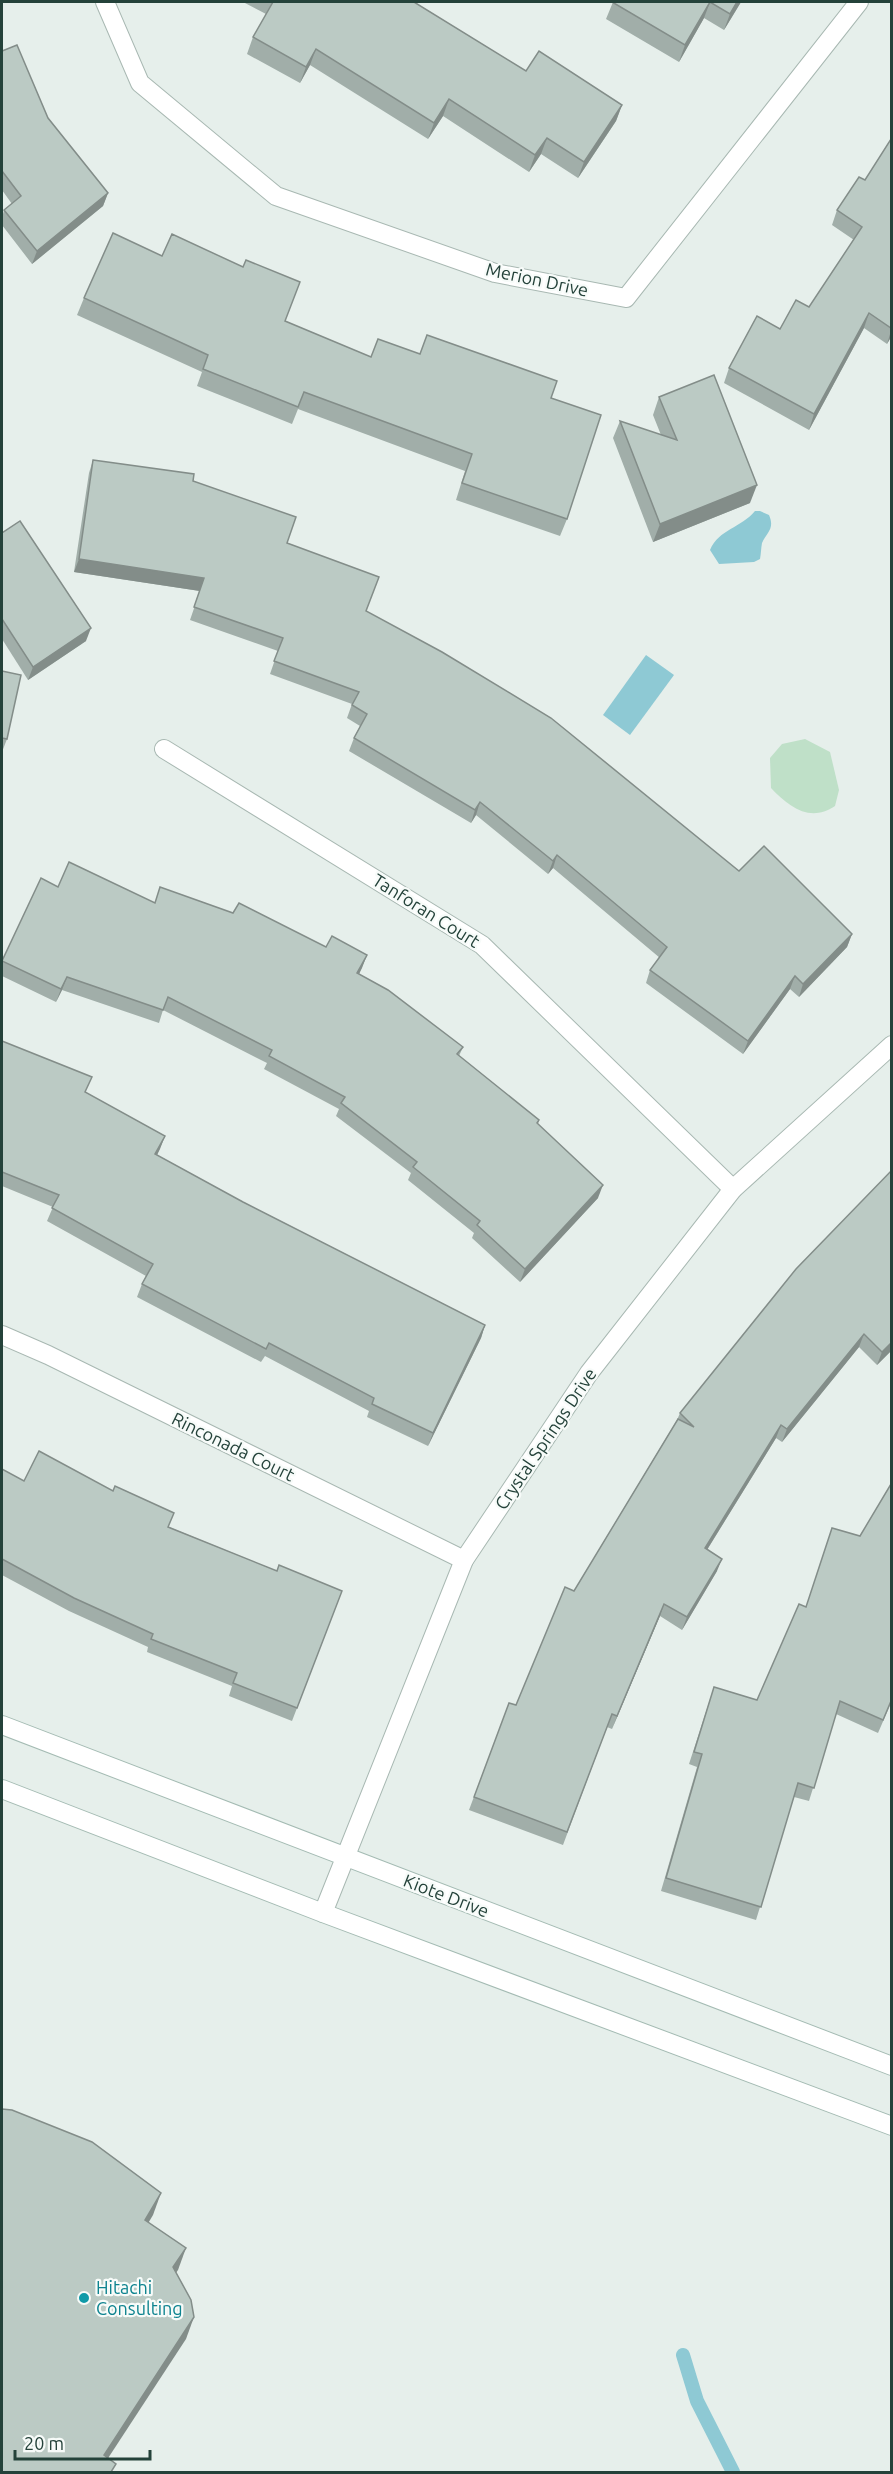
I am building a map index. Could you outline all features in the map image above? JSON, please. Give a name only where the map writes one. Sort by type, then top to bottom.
[{"type":"street","name":"Merion Drive","points":[[105,2],[140,82],[276,196],[495,273],[626,298],[860,2]]},
{"type":"street","name":"Tanforan Court","points":[[164,749],[482,945],[733,1189]]},
{"type":"street","name":"Crystal Springs Drive","points":[[323,1914],[464,1560],[589,1374],[733,1189],[891,1044]]},
{"type":"street","name":"Rinconada Court","points":[[2,1335],[48,1355],[464,1560]]},
{"type":"street","name":"Kiote Drive","points":[[2,1725],[891,2066]]},
{"type":"street","points":[[2,1789],[323,1914],[891,2126]]},
{"type":"green space","points":[[805,739],[830,752],[839,790],[835,806],[826,811],[809,813],[800,810],[785,801],[771,788],[770,758],[782,744]]},
{"type":"water","points":[[755,511],[769,515],[771,524],[762,543],[760,559],[754,562],[719,564],[710,550],[714,543]]},
{"type":"water","points":[[646,655],[674,675],[630,735],[603,715]]},
{"type":"building","points":[[273,2],[414,2],[526,71],[539,51],[622,105],[584,162],[547,138],[535,155],[449,99],[434,123],[316,49],[306,67],[253,37]]},
{"type":"building","points":[[612,2],[710,2],[685,45]]},
{"type":"building","points":[[710,2],[737,2],[730,14]]},
{"type":"building","points":[[17,45],[48,118],[108,193],[37,251],[4,210],[21,196],[2,171],[2,51]]},
{"type":"building","points":[[891,139],[891,328],[869,313],[814,414],[729,368],[757,316],[780,329],[796,300],[809,307],[862,227],[837,210],[859,177],[865,180]]},
{"type":"building","points":[[113,233],[162,256],[172,234],[243,267],[246,260],[300,282],[285,321],[371,357],[378,339],[420,354],[427,335],[557,381],[551,398],[601,415],[567,519],[462,483],[472,454],[304,392],[298,407],[203,369],[208,355],[84,298]]},
{"type":"building","points":[[714,375],[757,485],[660,524],[620,421],[677,440],[659,397]]},
{"type":"building","points":[[93,460],[194,474],[193,481],[296,517],[287,543],[379,577],[366,611],[442,652],[551,718],[739,871],[764,846],[852,934],[803,984],[795,976],[748,1041],[650,970],[667,947],[557,855],[553,861],[480,802],[475,810],[354,738],[367,714],[352,705],[359,692],[274,661],[283,638],[194,607],[204,578],[79,559]]},
{"type":"building","points":[[20,521],[91,628],[33,667],[2,619],[2,533]]},
{"type":"building","points":[[2,671],[21,675],[7,739],[2,738]]},
{"type":"building","points":[[69,862],[155,903],[160,887],[233,913],[239,903],[326,947],[332,936],[367,955],[357,973],[388,990],[463,1047],[457,1054],[539,1120],[537,1123],[603,1185],[525,1269],[477,1225],[480,1221],[413,1167],[417,1162],[341,1103],[345,1097],[269,1056],[272,1050],[168,997],[163,1010],[67,977],[61,989],[2,961],[41,878],[58,887]]},
{"type":"building","points":[[2,1041],[92,1077],[85,1092],[165,1136],[155,1154],[243,1202],[485,1325],[433,1433],[372,1404],[374,1398],[269,1343],[266,1349],[142,1284],[153,1264],[52,1208],[59,1195],[2,1172]]},
{"type":"building","points":[[891,1171],[891,1343],[882,1352],[864,1334],[787,1429],[781,1425],[705,1548],[722,1559],[687,1617],[664,1604],[617,1716],[612,1714],[567,1832],[474,1797],[509,1703],[516,1705],[565,1587],[574,1591],[678,1419],[694,1427],[680,1413],[796,1269]]},
{"type":"building","points":[[39,1451],[113,1491],[115,1486],[174,1513],[168,1527],[277,1571],[279,1565],[342,1591],[297,1708],[233,1683],[237,1673],[151,1639],[153,1634],[74,1598],[2,1559],[2,1469],[24,1481]]},
{"type":"building","points":[[891,1484],[891,1701],[883,1720],[840,1701],[814,1788],[798,1783],[761,1907],[666,1878],[702,1754],[694,1752],[714,1687],[757,1700],[799,1604],[806,1607],[832,1528],[860,1536]]},
{"type":"building","name":"Hitachi Consulting","points":[[2,2109],[12,2110],[92,2142],[161,2193],[145,2220],[186,2248],[173,2267],[191,2300],[194,2317],[104,2455],[116,2464],[111,2472],[2,2472]]},
{"type":"waterway","points":[[683,2355],[697,2401],[733,2472]]},
{"type":"place","name":"Hitachi Consulting","points":[[84,2298]]}]
